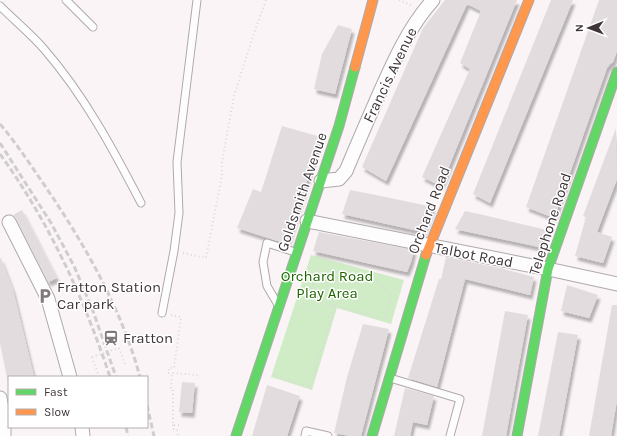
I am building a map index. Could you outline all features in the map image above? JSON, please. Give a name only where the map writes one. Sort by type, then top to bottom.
[{"type":"street","name":"Goldsmith Avenue","points":[[236,436],[339,126],[373,0]]},
{"type":"street","name":"Francis Avenue","points":[[321,181],[339,179],[346,171],[403,42],[422,13],[433,0]]},
{"type":"street","name":"Orchard Road","points":[[372,436],[429,246],[529,0]]},
{"type":"street","name":"Telephone Road","points":[[517,436],[548,269],[617,72]]},
{"type":"street","name":"Francis Avenue","points":[[339,126],[363,133]]},
{"type":"street","name":"Talbot Road","points":[[307,221],[617,284]]},
{"type":"street","points":[[9,222],[48,299],[70,376]]},
{"type":"street","points":[[0,398],[4,419],[4,436]]},
{"type":"lane","points":[[66,0],[93,27]]},
{"type":"lane","points":[[162,313],[174,251],[179,213],[177,162],[197,0]]},
{"type":"lane","points":[[0,6],[44,49],[86,104],[114,151],[141,204]]},
{"type":"lane","points":[[279,307],[267,286],[263,262],[267,243],[296,253]]},
{"type":"lane","points":[[389,378],[460,399],[450,436]]},
{"type":"lane","points":[[305,436],[306,431],[328,436]]},
{"type":"path","points":[[174,251],[206,258],[220,186],[222,162],[234,96],[266,0]]},
{"type":"path","points":[[384,319],[391,296],[380,283],[326,269],[317,272],[312,289],[321,304],[335,305],[384,319],[390,324]]},
{"type":"path","points":[[276,368],[274,375],[310,387],[335,305]]},
{"type":"path","points":[[296,307],[331,317]]},
{"type":"path","points":[[162,313],[181,317],[174,368],[169,368],[168,373],[198,375]]},
{"type":"path","points":[[99,376],[92,357],[118,348],[124,364]]},
{"type":"path","points":[[172,373],[171,388],[173,389],[173,429],[177,430],[178,436]]},
{"type":"path","points":[[173,425],[179,425]]},
{"type":"green space","name":"Orchard Road Play Area","points":[[311,255],[404,280],[391,324],[337,308],[312,390],[271,377]]},
{"type":"building","points":[[445,0],[517,0],[441,186],[422,177],[470,69],[460,63],[481,11],[467,4],[386,181],[362,167],[423,28]]},
{"type":"building","points":[[551,0],[573,0],[490,203],[473,194]]},
{"type":"building","points":[[599,0],[617,0],[617,51],[613,62],[607,68],[554,218],[526,207]]},
{"type":"building","points":[[338,25],[352,29],[335,94],[314,89],[322,54]]},
{"type":"building","points":[[282,126],[321,137],[287,244],[237,228],[253,189],[261,192]]},
{"type":"building","points":[[616,128],[617,179],[597,232],[612,237],[603,263],[575,256],[586,217],[583,216]]},
{"type":"building","points":[[350,190],[433,207],[423,232],[342,214]]},
{"type":"building","points":[[22,210],[57,278],[48,282],[16,218],[13,215]]},
{"type":"building","points":[[465,211],[547,230],[539,247],[455,229]]},
{"type":"building","points":[[319,232],[414,250],[411,262],[407,272],[313,251]]},
{"type":"building","points":[[446,257],[500,268],[534,277],[530,295],[465,279],[437,387],[408,378],[439,279],[441,279]]},
{"type":"building","points":[[1,258],[13,290],[34,376],[7,377],[0,343]]},
{"type":"building","points":[[567,285],[598,295],[589,318],[561,311]]},
{"type":"building","points":[[612,305],[617,305],[617,400],[611,436],[589,436]]},
{"type":"building","points":[[505,311],[528,315],[506,436],[482,436]]},
{"type":"building","points":[[363,324],[389,329],[361,436],[350,436],[334,433],[347,377]]},
{"type":"building","points":[[558,332],[578,335],[559,436],[538,436]]},
{"type":"building","points":[[182,382],[195,383],[192,413],[179,412]]},
{"type":"building","points":[[267,385],[300,396],[287,436],[252,436]]},
{"type":"building","points":[[405,388],[434,396],[427,425],[413,422],[410,436],[394,436]]},
{"type":"railway","points":[[0,124],[47,189],[88,255],[113,303],[140,376]]},
{"type":"railway","points":[[0,143],[51,223],[74,266],[93,311],[116,376]]},
{"type":"railway","points":[[0,154],[34,206],[64,261],[89,318],[110,376]]},
{"type":"railway","points":[[148,409],[154,436]]},
{"type":"railway","points":[[126,428],[128,436]]},
{"type":"traffic: fast","points":[[236,436],[339,126],[355,67]]},
{"type":"traffic: fast","points":[[517,436],[548,269],[617,72]]},
{"type":"traffic: fast","points":[[372,436],[426,255]]},
{"type":"traffic: slow","points":[[355,67],[373,0]]},
{"type":"traffic: slow","points":[[426,255],[529,0]]},
{"type":"place","name":"Fratton Station Car park","points":[[45,296]]},
{"type":"place","name":"Fratton","points":[[111,338]]}]
